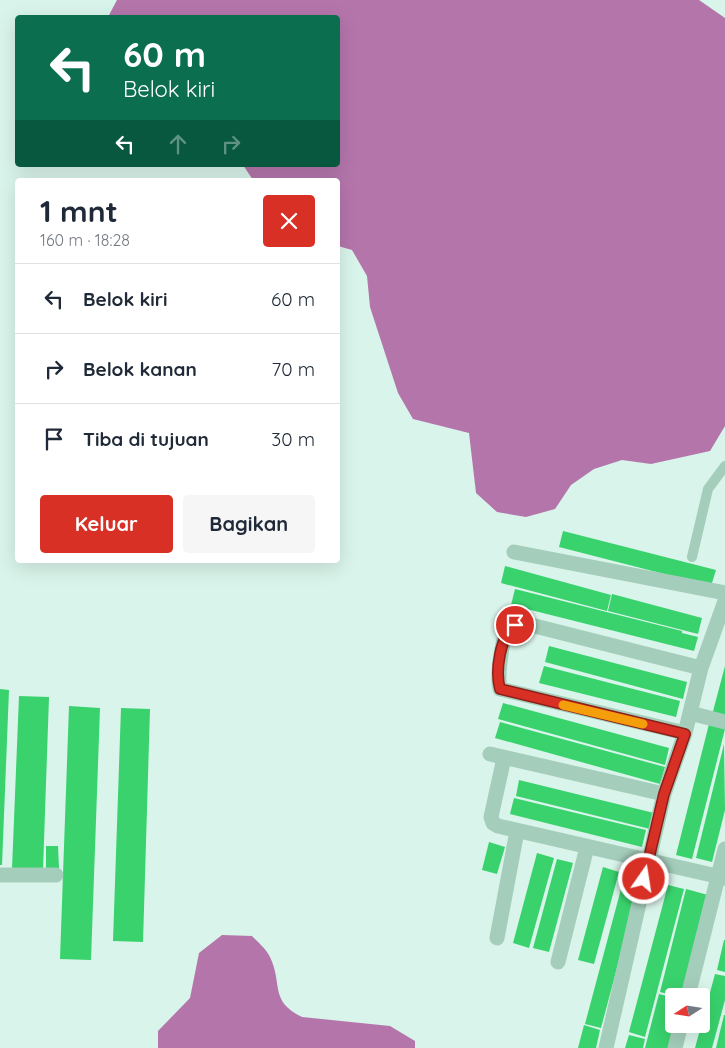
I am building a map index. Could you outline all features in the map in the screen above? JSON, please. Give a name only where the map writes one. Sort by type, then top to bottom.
[{"type":"street","points":[[514,552],[725,593]]},
{"type":"street","points":[[606,1048],[664,794],[685,734],[701,668],[725,601]]},
{"type":"street","points":[[685,734],[500,689],[498,680],[505,640],[508,630],[515,625],[523,623],[701,668]]},
{"type":"street","points":[[690,713],[725,722]]},
{"type":"street","points":[[664,794],[497,756],[491,817],[493,823],[498,826],[517,831],[721,877]]},
{"type":"street","points":[[497,938],[517,831]]},
{"type":"street","points":[[558,962],[588,847]]},
{"type":"street","points":[[690,988],[721,877],[725,849]]},
{"type":"street","points":[[0,875],[56,875]]},
{"type":"street","points":[[675,1048],[679,1033]]},
{"type":"lane","points":[[692,557],[708,490],[725,466]]},
{"type":"shaded area","points":[[117,0],[699,0],[725,18],[725,426],[710,451],[651,464],[622,460],[594,469],[571,485],[555,509],[526,517],[497,512],[476,493],[469,433],[413,419],[398,393],[370,307],[367,276],[352,250],[340,247],[340,178],[252,178],[244,167],[340,167],[340,15],[109,15]]},
{"type":"shaded area","points":[[222,935],[252,936],[260,943],[270,957],[274,967],[281,998],[285,1005],[302,1017],[390,1026],[415,1041],[415,1048],[158,1048],[158,1031],[190,998],[199,953]]},
{"type":"building","points":[[563,531],[716,570],[711,586],[559,547]]},
{"type":"building","points":[[505,566],[611,595],[607,611],[501,583]]},
{"type":"building","points":[[515,589],[682,631],[682,633],[698,637],[694,651],[511,605]]},
{"type":"building","points":[[612,594],[702,618],[698,634],[608,611]]},
{"type":"building","points":[[549,646],[687,682],[683,699],[545,662]]},
{"type":"building","points":[[544,666],[680,701],[676,717],[539,683]]},
{"type":"building","points":[[725,666],[725,718],[712,715]]},
{"type":"building","points":[[0,689],[9,690],[2,865],[0,865]]},
{"type":"building","points":[[19,696],[49,697],[43,870],[12,869]]},
{"type":"building","points":[[503,703],[669,748],[665,765],[498,719]]},
{"type":"building","points":[[69,706],[100,708],[91,960],[60,959]]},
{"type":"building","points":[[121,708],[150,709],[143,942],[113,941]]},
{"type":"building","points":[[710,720],[725,724],[725,729],[692,859],[676,855]]},
{"type":"building","points":[[500,722],[665,767],[660,784],[495,738]]},
{"type":"building","points":[[724,744],[725,810],[712,862],[696,858]]},
{"type":"building","points":[[519,780],[654,813],[650,829],[516,796]]},
{"type":"building","points":[[514,798],[646,830],[642,847],[510,814]]},
{"type":"building","points":[[489,842],[505,847],[497,874],[482,870]]},
{"type":"building","points":[[46,846],[58,846],[59,868],[46,868]]},
{"type":"building","points":[[537,853],[554,858],[529,948],[513,943]]},
{"type":"building","points":[[557,859],[573,863],[549,952],[533,948]]},
{"type":"building","points":[[603,867],[619,872],[594,964],[578,960]]},
{"type":"building","points":[[625,874],[641,878],[601,1028],[585,1024]]},
{"type":"building","points":[[668,885],[684,889],[645,1037],[629,1032]]},
{"type":"building","points":[[686,889],[708,895],[685,988],[665,988],[665,993],[660,992]]},
{"type":"building","points":[[725,940],[725,972],[717,970]]},
{"type":"building","points":[[715,974],[725,976],[725,1000],[712,1048],[695,1048],[699,1033],[710,1033],[710,992]]},
{"type":"building","points":[[659,994],[665,996],[665,1033],[672,1033],[669,1048],[645,1048]]},
{"type":"building","points":[[724,1015],[725,1048],[716,1048]]},
{"type":"building","points":[[584,1025],[600,1030],[596,1048],[578,1048]]},
{"type":"building","points":[[629,1035],[645,1039],[643,1048],[625,1048]]},
{"type":"slow traffic","points":[[563,705],[643,724]]},
{"type":"route","points":[[515,625],[508,630],[500,658],[498,680],[500,689],[685,734],[664,794],[644,879]]}]
